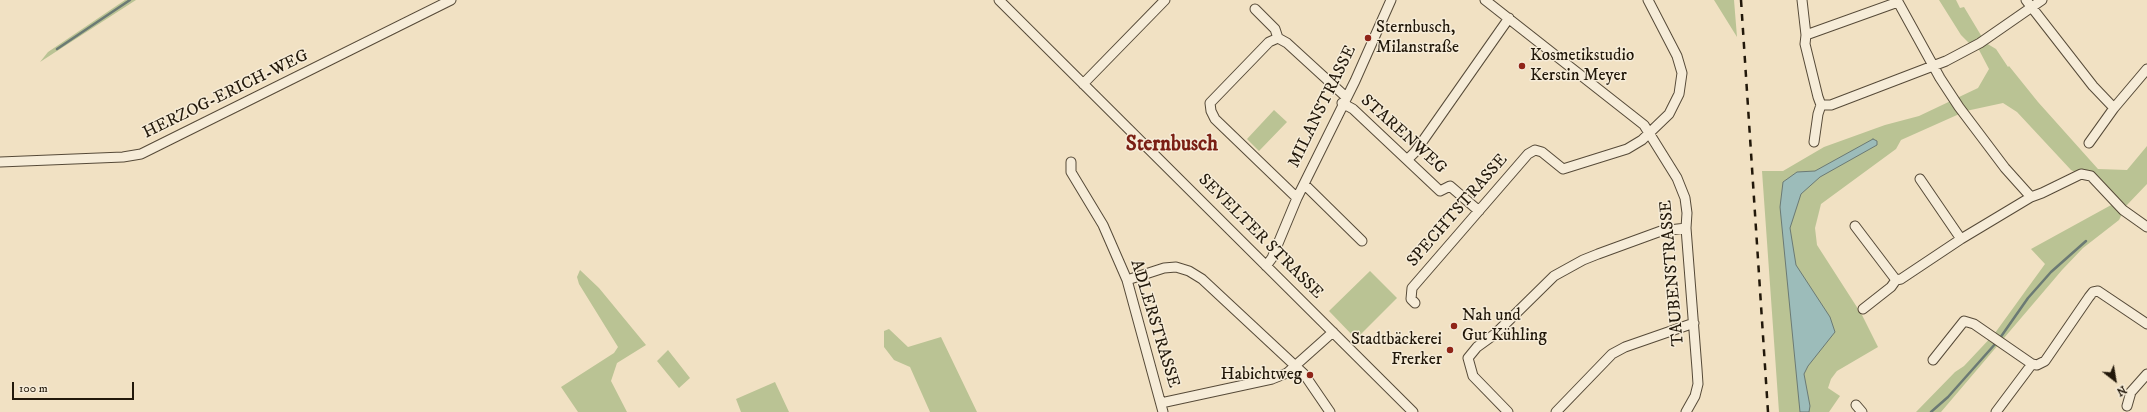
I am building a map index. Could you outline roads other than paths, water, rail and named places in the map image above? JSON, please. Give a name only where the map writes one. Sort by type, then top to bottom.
[{"type":"street","name":"HERZOG-ERICH-WEG","points":[[0,162],[123,157],[141,154],[451,0]]},
{"type":"street","name":"SEVELTER STRASSE","points":[[998,0],[1413,412]]},
{"type":"street","points":[[1083,84],[1165,0]]},
{"type":"street","name":"MILANSTRASSE","points":[[1266,266],[1272,258],[1297,198],[1392,0]]},
{"type":"street","name":"TAUBENSTRASSE","points":[[1485,0],[1644,125],[1671,167],[1685,198],[1687,214],[1686,228],[1698,384],[1695,396],[1686,412]]},
{"type":"street","points":[[1648,0],[1677,56],[1682,73],[1679,94],[1669,114],[1650,134]]},
{"type":"street","points":[[1802,0],[1806,35],[1805,44],[1821,105],[1818,114],[1814,142]]},
{"type":"street","points":[[2026,0],[2093,86],[2114,108]]},
{"type":"street","points":[[1821,105],[1831,105],[1934,67],[1980,43],[2042,0]]},
{"type":"street","points":[[1806,35],[1897,1],[1934,67],[1959,107],[2005,168],[2031,197]]},
{"type":"street","points":[[1255,9],[1275,29],[1278,38],[1269,42],[1210,103],[1211,111],[1215,119],[1297,198]]},
{"type":"street","points":[[1408,159],[1415,152],[1509,18]]},
{"type":"street","name":"STARENWEG","points":[[1278,38],[1287,43],[1353,109],[1408,159],[1440,191],[1450,186],[1478,211]]},
{"type":"street","points":[[2089,143],[2114,108],[2147,69]]},
{"type":"street","name":"SPECHTSTRASSE","points":[[1415,303],[1411,299],[1412,288],[1528,154],[1535,150],[1542,152],[1563,169],[1627,149],[1650,134]]},
{"type":"street","name":"ADLERSTRASSE","points":[[1071,162],[1071,172],[1103,224],[1127,280],[1162,408]]},
{"type":"street","points":[[1863,309],[1891,287],[1896,280],[1901,279],[1961,239],[2031,197],[2085,174],[2091,176],[2123,210],[2147,227]]},
{"type":"street","points":[[1920,179],[1961,239]]},
{"type":"street","name":"MILANSTRASSE","points":[[1304,184],[1362,241]]},
{"type":"street","points":[[1855,226],[1896,280]]},
{"type":"street","points":[[1508,412],[1473,376],[1468,358],[1478,347],[1495,334],[1554,276],[1583,260],[1661,231],[1686,228]]},
{"type":"street","points":[[1127,280],[1164,268],[1176,267],[1189,271],[1202,280],[1304,374],[1330,412]]},
{"type":"street","points":[[1932,360],[1964,321],[1974,324],[2032,364],[2037,365],[2045,361],[2093,292],[2103,293],[2147,324]]},
{"type":"street","points":[[1556,412],[1612,354],[1625,347],[1694,323]]},
{"type":"street","points":[[1162,408],[1272,379],[1287,373],[1296,367],[1332,332]]},
{"type":"street","points":[[1996,412],[2032,364]]},
{"type":"street","points":[[2127,406],[2131,392],[2147,374]]},
{"type":"water","points":[[1873,139],[1877,141],[1877,145],[1820,177],[1801,194],[1790,228],[1796,265],[1830,317],[1835,332],[1808,366],[1804,374],[1810,406],[1809,412],[1800,412],[1780,207],[1783,182],[1797,172],[1815,171]]},
{"type":"waterway","points":[[57,49],[130,0]]},
{"type":"waterway","points":[[2000,338],[2028,298],[2051,272],[2086,241]]},
{"type":"waterway","points":[[1931,412],[1948,397],[1996,343]]},
{"type":"railway","points":[[1741,0],[1768,412]]},
{"type":"place","name":"Sternbusch, Milanstraße","points":[[1368,38]]},
{"type":"place","name":"Kosmetikstudio Kerstin Meyer","points":[[1522,66]]},
{"type":"place","name":"Nah und Gut Kühling","points":[[1454,326]]},
{"type":"place","name":"Stadtbäckerei Frerker","points":[[1450,350]]},
{"type":"place","name":"Habichtweg","points":[[1310,375]]},
{"type":"district","name":"Sternbusch","points":[[1172,146]]}]
